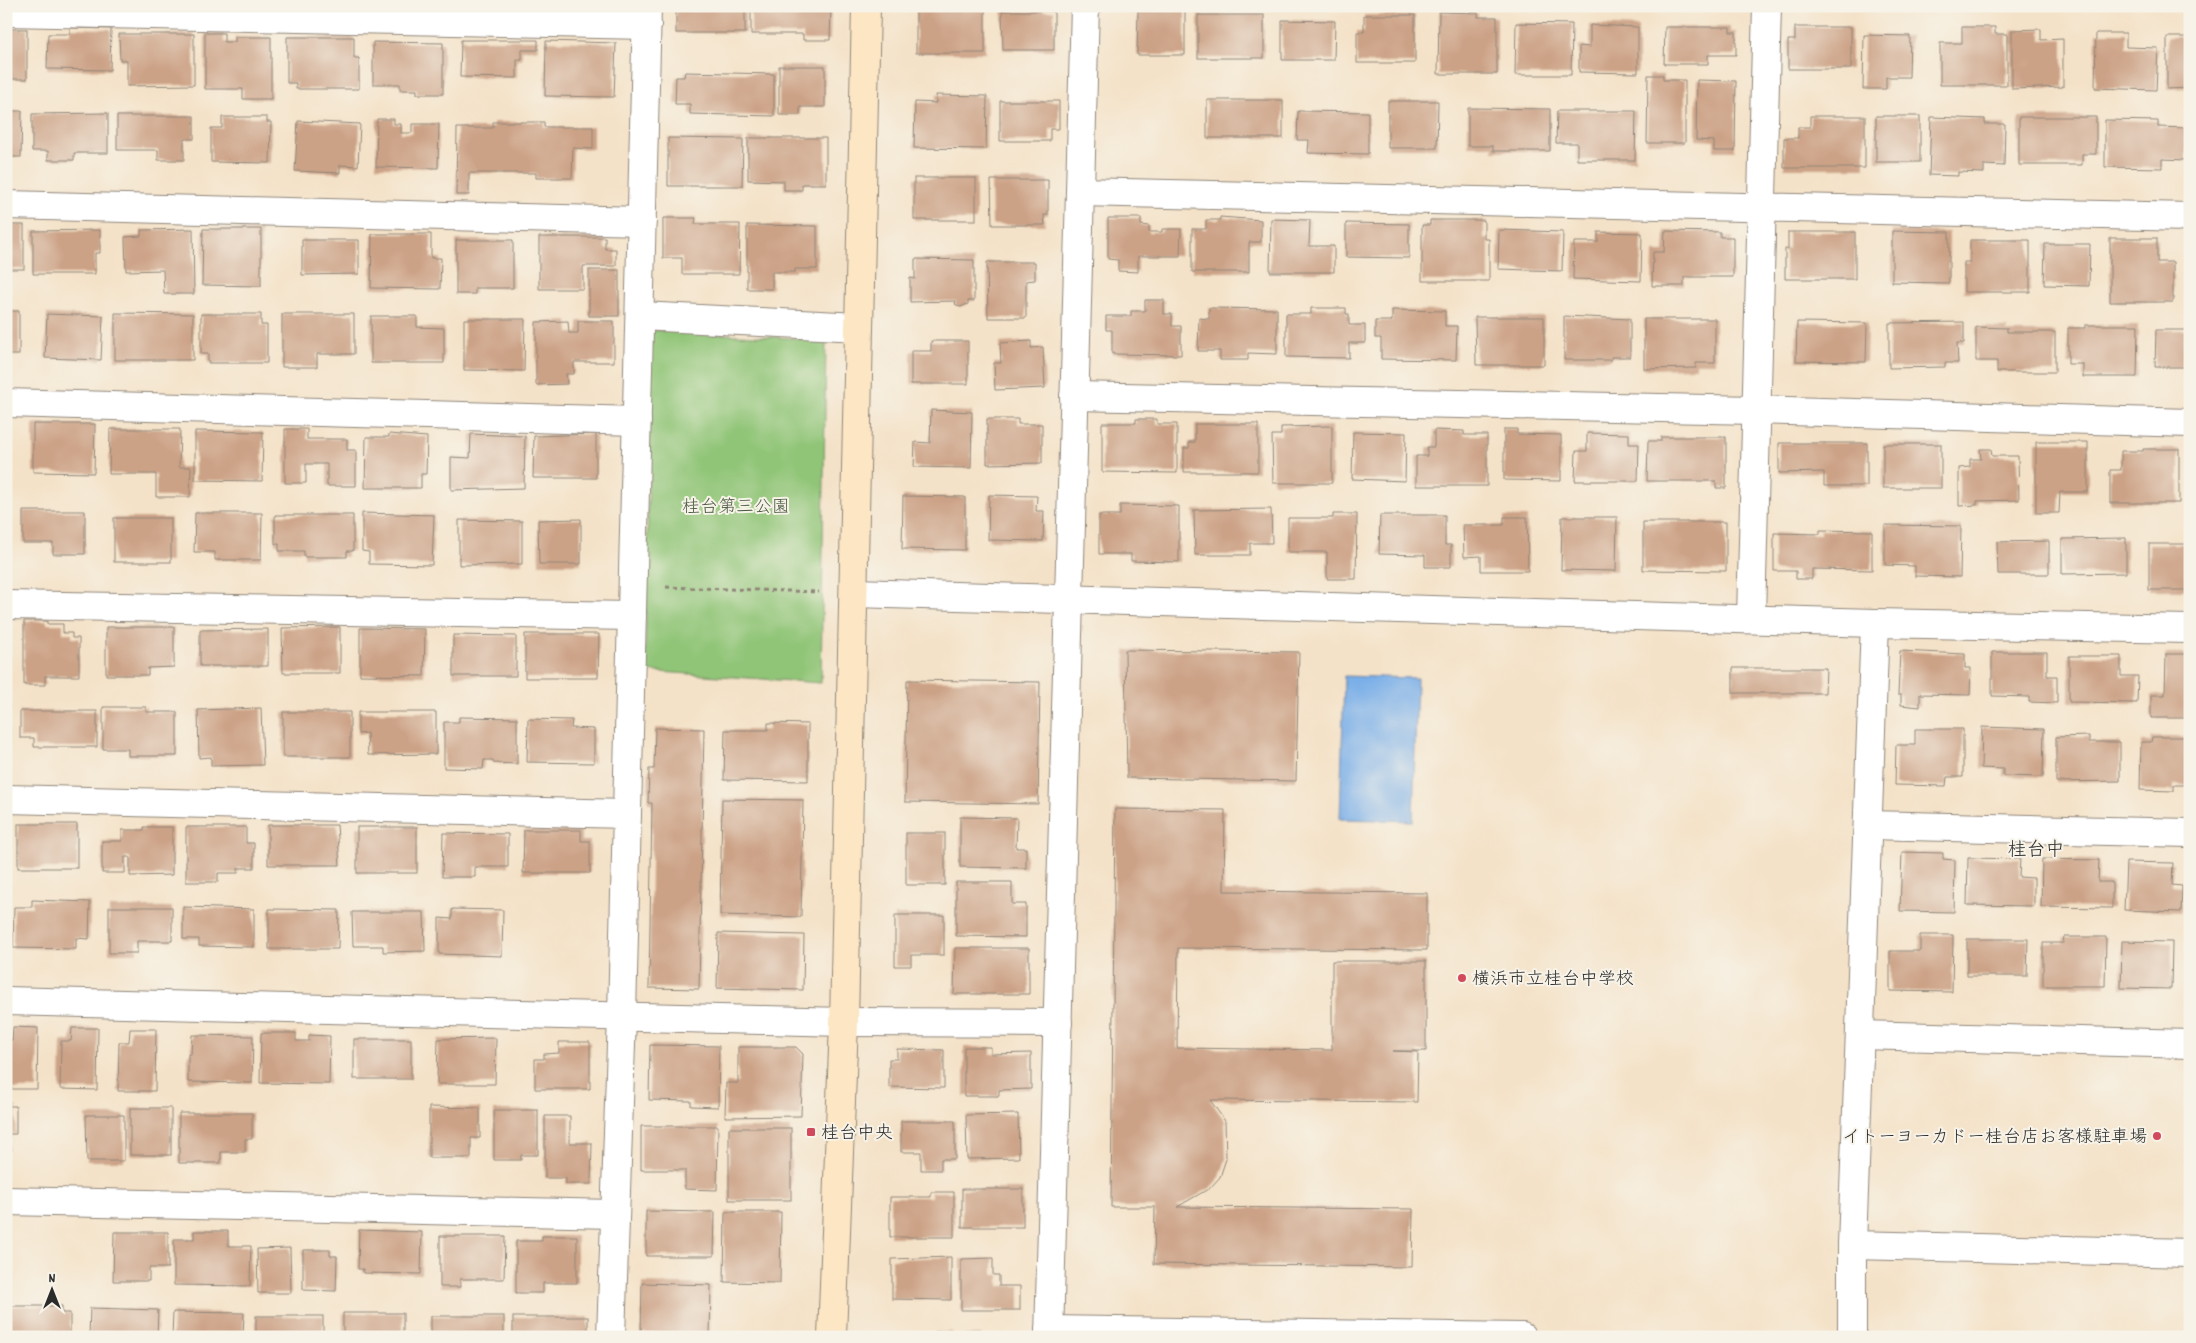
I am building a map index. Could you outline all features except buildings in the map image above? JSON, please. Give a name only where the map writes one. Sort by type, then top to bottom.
[{"type":"street","points":[[832,1337],[844,1022],[866,6]]},
{"type":"street","points":[[1085,6],[1049,1333],[1522,1337]]},
{"type":"street","points":[[1751,618],[1767,6]]},
{"type":"street","points":[[6,12],[647,15],[622,1015],[611,1337]]},
{"type":"street","points":[[1080,192],[2190,217]]},
{"type":"street","points":[[6,205],[642,221]]},
{"type":"street","points":[[640,316],[859,327]]},
{"type":"street","points":[[1074,396],[1756,410],[2190,424]]},
{"type":"street","points":[[6,403],[637,420]]},
{"type":"street","points":[[854,593],[2190,629]]},
{"type":"street","points":[[6,605],[632,616]]},
{"type":"street","points":[[1852,1337],[1852,1245],[1875,622]]},
{"type":"street","points":[[6,799],[627,814]]},
{"type":"street","points":[[1868,825],[2190,833]]},
{"type":"street","points":[[6,1001],[844,1022],[1058,1023]]},
{"type":"street","points":[[1861,1035],[2190,1044]]},
{"type":"street","points":[[6,1201],[614,1214]]},
{"type":"street","points":[[1852,1245],[2190,1253]]},
{"type":"path","points":[[633,586],[854,593]]},
{"type":"green space","name":"桂台第三公園","points":[[651,330],[826,340],[821,683],[645,671]]},
{"type":"water","points":[[1344,676],[1417,678],[1413,821],[1340,819]]},
{"type":"place","name":"横浜市立桂台中学校","points":[[1462,978]]},
{"type":"place","name":"桂台中央","points":[[811,1132]]},
{"type":"place","name":"イトーヨーカドー桂台店お客様駐車場","points":[[2157,1136]]},
{"type":"district","name":"桂台中","points":[[2036,848]]}]
